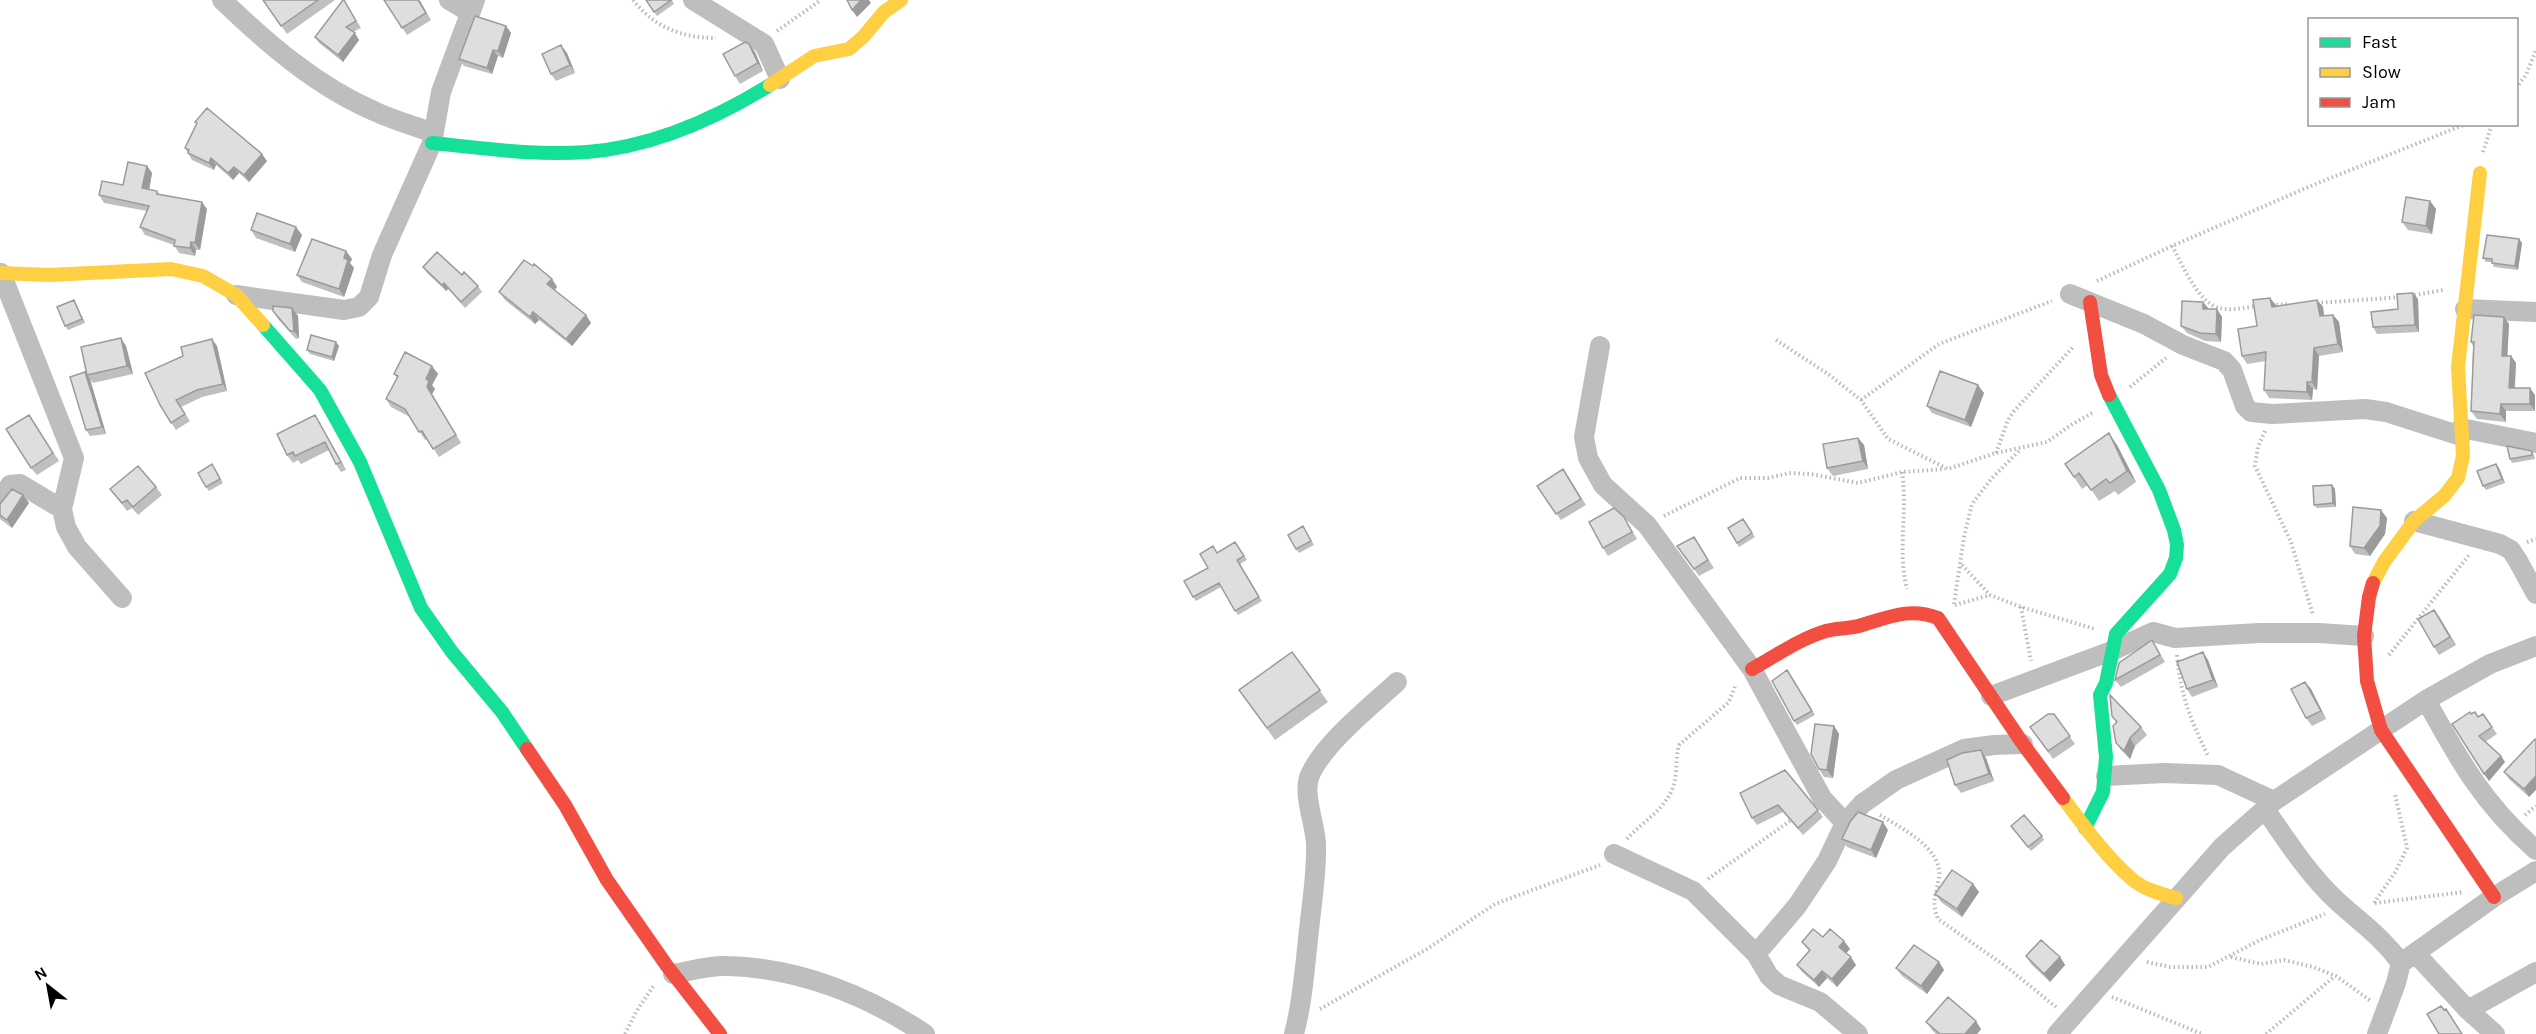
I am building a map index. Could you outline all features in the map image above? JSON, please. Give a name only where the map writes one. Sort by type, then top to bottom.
[{"type":"street","points":[[222,0],[299,66],[333,90],[374,111],[433,138],[540,153],[633,145],[663,136],[742,100],[820,53],[843,52],[849,49],[864,37],[883,10],[901,0]]},
{"type":"street","points":[[236,295],[344,310],[364,304],[369,297],[382,255],[433,138],[441,92],[472,6],[449,0]]},
{"type":"street","points":[[693,0],[755,39],[773,61],[780,79]]},
{"type":"street","points":[[2480,173],[2458,367],[2463,456],[2458,478],[2444,496],[2414,521],[2375,578],[2369,597],[2364,636],[2367,681],[2381,730],[2490,893]]},
{"type":"street","points":[[122,598],[77,547],[66,526],[62,509],[74,458],[1,273],[49,275],[171,269],[203,276],[236,295],[320,390],[360,462],[422,608],[452,652],[502,712],[565,805],[607,880],[670,970],[720,1034]]},
{"type":"street","points":[[2070,294],[2144,324],[2183,345],[2224,361],[2232,370],[2248,410],[2272,414],[2364,409],[2386,412],[2461,432],[2536,443]]},
{"type":"street","points":[[2085,828],[2103,792],[2106,776],[2100,695],[2106,683],[2115,642],[2170,574],[2176,558],[2177,545],[2174,530],[2159,490],[2112,402],[2101,375],[2090,302]]},
{"type":"street","points":[[2465,309],[2536,312]]},
{"type":"street","points":[[1600,346],[1584,437],[1588,458],[1603,485],[1647,525],[1752,669],[1822,798],[1845,823]]},
{"type":"street","points":[[0,502],[10,485],[20,483],[62,509]]},
{"type":"street","points":[[2414,521],[2500,544],[2511,550],[2536,594]]},
{"type":"street","points":[[1752,669],[1813,636],[1835,629],[1859,626],[1912,610],[1925,612],[1938,618],[2023,744],[2085,828],[2134,881],[2153,891],[2176,898]]},
{"type":"street","points":[[1991,696],[2115,642],[2153,632],[2175,638],[2259,633],[2364,636]]},
{"type":"street","points":[[2056,1034],[2222,847],[2270,805],[2426,700],[2490,664],[2536,646]]},
{"type":"street","points":[[1296,1027],[1316,865],[1316,842],[1307,792],[1308,778],[1316,764],[1347,728],[1397,682]]},
{"type":"street","points":[[2426,700],[2452,747],[2486,800],[2510,828],[2536,850]]},
{"type":"street","points":[[1756,954],[1797,906],[1827,861],[1845,823],[1862,804],[1896,780],[1965,749],[2023,744]]},
{"type":"street","points":[[2106,776],[2164,773],[2218,776],[2270,805],[2307,869],[2340,904],[2408,958],[2494,1034]]},
{"type":"street","points":[[1614,854],[1693,891],[1756,954],[1769,976],[1779,985],[1820,1002],[1857,1034]]},
{"type":"street","points":[[2377,1034],[2408,958],[2490,893],[2536,871]]},
{"type":"street","points":[[670,970],[726,966],[765,970],[805,978],[846,991],[890,1010],[925,1034]]},
{"type":"street","points":[[2468,1010],[2536,972]]},
{"type":"path","points":[[633,0],[650,18],[670,31],[705,38],[732,39],[755,39],[821,0]]},
{"type":"path","points":[[2518,87],[2526,75],[2536,50]]},
{"type":"path","points":[[1861,400],[1939,344],[2070,294],[2172,246],[2375,159],[2461,126]]},
{"type":"path","points":[[2172,246],[2197,288],[2217,307],[2231,309],[2294,304]]},
{"type":"path","points":[[2306,303],[2404,297],[2468,285]]},
{"type":"path","points":[[1996,453],[2008,420],[2014,411],[2092,325]]},
{"type":"path","points":[[1776,340],[1828,374],[1861,400],[1888,440],[1948,469]]},
{"type":"path","points":[[1647,525],[1740,478],[1769,478],[1789,473],[1812,474],[1858,483],[1902,472],[1948,469],[1996,453],[2039,446],[2112,402],[2183,345]]},
{"type":"path","points":[[2272,414],[2258,447],[2255,466],[2291,542],[2319,633]]},
{"type":"path","points":[[1952,637],[1954,605],[1964,537],[1972,504],[2000,470],[2023,447]]},
{"type":"path","points":[[1902,472],[1906,494],[1901,557],[1912,610]]},
{"type":"path","points":[[2367,681],[2437,598],[2480,540]]},
{"type":"path","points":[[1961,564],[1990,595],[2115,642]]},
{"type":"path","points":[[1954,605],[1990,595]]},
{"type":"path","points":[[2020,607],[2034,679]]},
{"type":"path","points":[[2175,638],[2181,690],[2191,721],[2218,776]]},
{"type":"path","points":[[1296,1027],[1427,949],[1495,904],[1601,865],[1614,854],[1638,826],[1662,806],[1673,788],[1679,745],[1721,711],[1729,702],[1739,679],[1752,669]]},
{"type":"path","points":[[2374,903],[2396,871],[2407,848],[2396,798],[2391,787]]},
{"type":"path","points":[[1693,891],[1822,798]]},
{"type":"path","points":[[1862,804],[1920,840],[1936,861],[1939,879],[1934,896],[1938,919],[2008,968],[2069,1018]]},
{"type":"path","points":[[2126,956],[2155,965],[2186,968],[2208,967],[2340,904],[2490,893]]},
{"type":"path","points":[[2230,957],[2261,964],[2278,961],[2290,962],[2336,976],[2386,1012]]},
{"type":"path","points":[[626,1034],[636,1012],[670,970]]},
{"type":"path","points":[[2266,1034],[2336,976]]},
{"type":"path","points":[[2095,990],[2202,1034]]},
{"type":"building","points":[[263,0],[318,0],[281,26]]},
{"type":"building","points":[[343,0],[356,21],[346,27],[355,33],[338,55],[315,37]]},
{"type":"building","points":[[384,0],[418,0],[426,13],[402,28]]},
{"type":"building","points":[[646,0],[671,0],[654,12]]},
{"type":"building","points":[[847,0],[861,0],[852,10]]},
{"type":"building","points":[[475,16],[506,26],[498,51],[493,50],[487,68],[459,59]]},
{"type":"building","points":[[745,42],[749,44],[758,63],[735,76],[723,54]]},
{"type":"building","points":[[561,45],[570,65],[551,74],[542,54]]},
{"type":"building","points":[[207,108],[262,154],[244,175],[234,167],[228,173],[211,158],[209,163],[188,153],[189,150],[185,148],[197,123],[195,122]]},
{"type":"building","points":[[128,162],[147,166],[142,188],[157,191],[157,194],[202,202],[195,243],[191,242],[190,248],[174,246],[175,240],[140,227],[149,206],[99,195],[102,181],[123,185]]},
{"type":"building","points":[[2406,197],[2430,201],[2426,226],[2402,222]]},
{"type":"building","points":[[257,213],[296,227],[290,244],[251,230]]},
{"type":"building","points":[[2487,235],[2519,239],[2515,266],[2492,263],[2492,259],[2483,258]]},
{"type":"building","points":[[312,239],[346,251],[344,258],[348,260],[339,289],[297,275]]},
{"type":"building","points":[[437,252],[462,275],[464,272],[478,286],[461,302],[444,283],[442,285],[423,267]]},
{"type":"building","points":[[524,260],[533,266],[534,264],[552,279],[547,284],[586,315],[566,339],[533,312],[530,317],[499,292]]},
{"type":"building","points":[[2413,293],[2415,325],[2373,327],[2371,312],[2398,309],[2397,294]]},
{"type":"building","points":[[2270,298],[2272,307],[2317,300],[2320,316],[2333,315],[2338,344],[2314,348],[2312,382],[2307,382],[2307,392],[2264,390],[2266,352],[2242,356],[2238,329],[2257,326],[2253,300]]},
{"type":"building","points":[[74,300],[82,319],[65,326],[57,307]]},
{"type":"building","points":[[2182,301],[2203,302],[2203,309],[2217,309],[2216,334],[2200,333],[2181,326]]},
{"type":"building","points":[[273,306],[292,308],[294,331],[290,331],[273,311]]},
{"type":"building","points":[[2474,315],[2504,317],[2502,356],[2511,356],[2509,388],[2530,388],[2530,404],[2501,404],[2500,414],[2471,411],[2474,342],[2471,342]]},
{"type":"building","points":[[311,335],[336,342],[332,357],[307,350]]},
{"type":"building","points":[[121,338],[127,366],[87,375],[81,347]]},
{"type":"building","points":[[212,339],[223,384],[197,390],[176,400],[185,414],[171,423],[145,373],[183,356],[181,347]]},
{"type":"building","points":[[405,352],[432,366],[426,379],[429,381],[427,387],[456,435],[433,449],[405,409],[386,399],[398,376],[394,374]]},
{"type":"building","points":[[1940,371],[1978,385],[1965,420],[1927,406]]},
{"type":"building","points":[[85,372],[102,427],[86,430],[70,377]]},
{"type":"building","points":[[29,415],[53,453],[31,468],[6,429]]},
{"type":"building","points":[[315,415],[341,462],[336,464],[325,442],[295,456],[293,452],[287,455],[277,434]]},
{"type":"building","points":[[2109,433],[2127,471],[2110,483],[2106,479],[2091,490],[2079,473],[2074,477],[2065,464]]},
{"type":"building","points":[[1858,438],[1863,461],[1827,468],[1823,444]]},
{"type":"building","points":[[2507,446],[2532,451],[2532,455],[2510,459]]},
{"type":"building","points":[[212,464],[220,479],[206,487],[198,473]]},
{"type":"building","points":[[2496,464],[2502,479],[2483,486],[2477,471]]},
{"type":"building","points":[[138,466],[156,487],[133,507],[127,500],[122,503],[110,489]]},
{"type":"building","points":[[1563,469],[1581,499],[1556,514],[1537,486]]},
{"type":"building","points":[[2332,485],[2333,503],[2314,505],[2313,486]]},
{"type":"building","points":[[12,489],[23,495],[7,520],[0,515],[0,504]]},
{"type":"building","points":[[2353,507],[2381,510],[2380,526],[2364,548],[2350,546]]},
{"type":"building","points":[[1614,508],[1624,517],[1632,532],[1603,548],[1589,522]]},
{"type":"building","points":[[1743,519],[1752,533],[1737,543],[1728,528]]},
{"type":"building","points":[[1303,526],[1311,541],[1296,549],[1288,535]]},
{"type":"building","points":[[1694,537],[1708,560],[1694,569],[1677,546]]},
{"type":"building","points":[[1235,542],[1244,556],[1237,560],[1259,597],[1235,611],[1219,583],[1193,597],[1184,581],[1208,568],[1200,554],[1213,546],[1217,553]]},
{"type":"building","points":[[2434,610],[2450,637],[2434,647],[2418,619]]},
{"type":"building","points":[[2152,640],[2160,655],[2115,680],[2119,663]]},
{"type":"building","points":[[1292,652],[1320,690],[1267,728],[1239,690]]},
{"type":"building","points":[[2203,652],[2213,680],[2187,689],[2177,662]]},
{"type":"building","points":[[1787,670],[1812,711],[1794,721],[1772,681]]},
{"type":"building","points":[[2305,682],[2321,711],[2306,718],[2291,689]]},
{"type":"building","points":[[2110,695],[2141,727],[2130,738],[2124,751],[2116,743],[2113,726],[2117,722],[2112,716]]},
{"type":"building","points":[[2470,712],[2471,714],[2475,712],[2478,717],[2483,714],[2492,727],[2479,736],[2501,756],[2484,774],[2452,724]]},
{"type":"building","points":[[2048,714],[2054,714],[2070,736],[2048,751],[2030,727]]},
{"type":"building","points":[[1815,724],[1834,726],[1827,770],[1819,769],[1811,754]]},
{"type":"building","points":[[2535,739],[2536,776],[2524,789],[2504,772]]},
{"type":"building","points":[[1981,750],[1989,774],[1955,785],[1947,760],[1962,753]]},
{"type":"building","points":[[1785,770],[1818,810],[1798,828],[1778,805],[1752,818],[1740,793]]},
{"type":"building","points":[[1858,812],[1883,822],[1871,850],[1842,839]]},
{"type":"building","points":[[2024,815],[2042,836],[2028,847],[2011,826]]},
{"type":"building","points":[[1952,870],[1973,884],[1957,909],[1935,894]]},
{"type":"building","points":[[1813,929],[1823,937],[1830,929],[1844,941],[1839,947],[1851,957],[1832,979],[1822,971],[1814,980],[1797,965],[1810,950],[1802,942]]},
{"type":"building","points":[[2041,940],[2060,957],[2044,974],[2026,956]]},
{"type":"building","points":[[1914,945],[1939,962],[1921,986],[1896,968]]},
{"type":"building","points":[[1948,997],[1976,1021],[1965,1034],[1940,1034],[1926,1022]]},
{"type":"building","points":[[2441,1006],[2444,1010],[2446,1009],[2462,1034],[2439,1034],[2427,1014]]},
{"type":"traffic: fast","points":[[432,143],[548,153],[611,149],[659,138],[705,120],[770,85]]},
{"type":"traffic: fast","points":[[263,325],[320,390],[360,462],[421,608],[452,652],[502,712],[527,749]]},
{"type":"traffic: fast","points":[[2085,828],[2103,792],[2106,757],[2100,695],[2106,683],[2116,634],[2170,574],[2176,558],[2177,545],[2174,530],[2159,490],[2109,395]]},
{"type":"traffic: slow","points":[[770,85],[814,56],[849,49],[863,37],[884,12],[901,0]]},
{"type":"traffic: slow","points":[[2373,583],[2384,562],[2414,521],[2444,496],[2458,478],[2463,456],[2458,367],[2480,173]]},
{"type":"traffic: slow","points":[[0,273],[49,275],[171,269],[203,276],[236,295],[263,325]]},
{"type":"traffic: slow","points":[[2063,798],[2087,830],[2133,880],[2148,889],[2176,898]]},
{"type":"traffic: jam","points":[[2090,302],[2101,375],[2109,395]]},
{"type":"traffic: jam","points":[[2373,583],[2364,636],[2367,681],[2381,730],[2494,897]]},
{"type":"traffic: jam","points":[[1752,669],[1797,643],[1826,631],[1858,626],[1909,613],[1938,618],[2023,744],[2063,798]]},
{"type":"traffic: jam","points":[[527,749],[565,805],[607,880],[667,966],[720,1034]]}]
